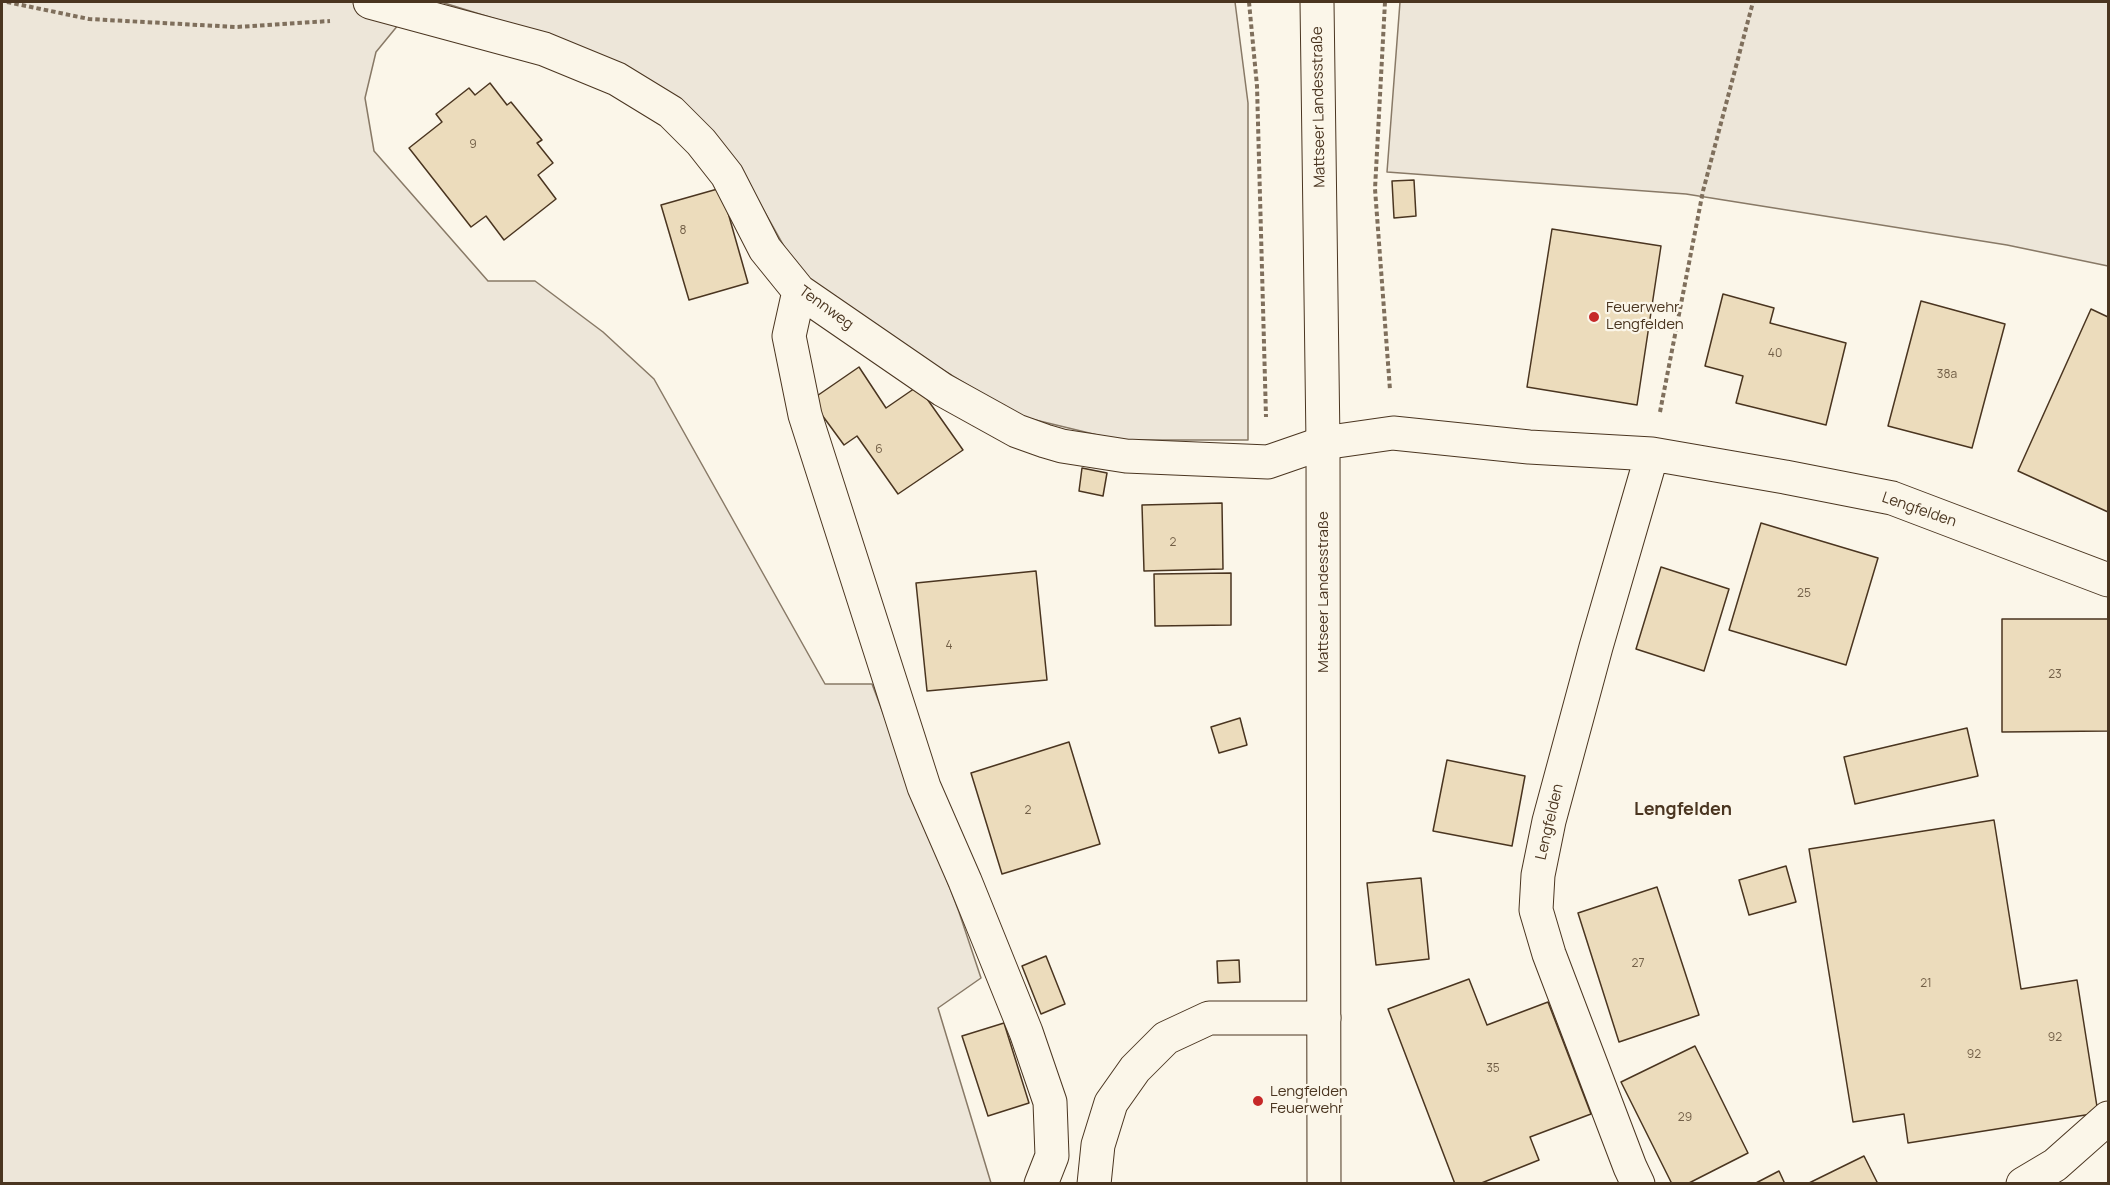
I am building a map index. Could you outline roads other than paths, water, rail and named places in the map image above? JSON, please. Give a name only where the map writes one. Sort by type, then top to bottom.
[{"type":"street","name":"Tennweg","points":[[370,2],[544,49],[617,79],[671,112],[701,142],[727,175],[765,249],[799,291],[943,390],[1017,431],[1062,446],[1126,456],[1268,462],[1323,443]]},
{"type":"street","name":"Mattseer Landesstraße","points":[[1317,2],[1323,443],[1324,1184]]},
{"type":"street","points":[[799,291],[789,336],[805,415],[924,787],[1026,1032],[1050,1102],[1052,1156],[1041,1184]]},
{"type":"street","name":"Lengfelden","points":[[1323,443],[1393,432],[1529,447],[1652,454],[1785,477],[1892,498],[2109,580]]},
{"type":"street","name":"Lengfelden","points":[[1638,1184],[1549,954],[1536,910],[1538,875],[1549,821],[1652,454]]},
{"type":"street","points":[[1094,1184],[1098,1145],[1111,1103],[1135,1069],[1166,1038],[1209,1017],[1324,1018]]},
{"type":"street","points":[[2023,1184],[2055,1165],[2109,1118]]},
{"type":"place","name":"Feuerwehr Lengfelden","points":[[1594,317]]},
{"type":"place","name":"Lengfelden Feuerwehr","points":[[1258,1101]]},
{"type":"district","name":"Lengfelden","points":[[1683,810]]}]
